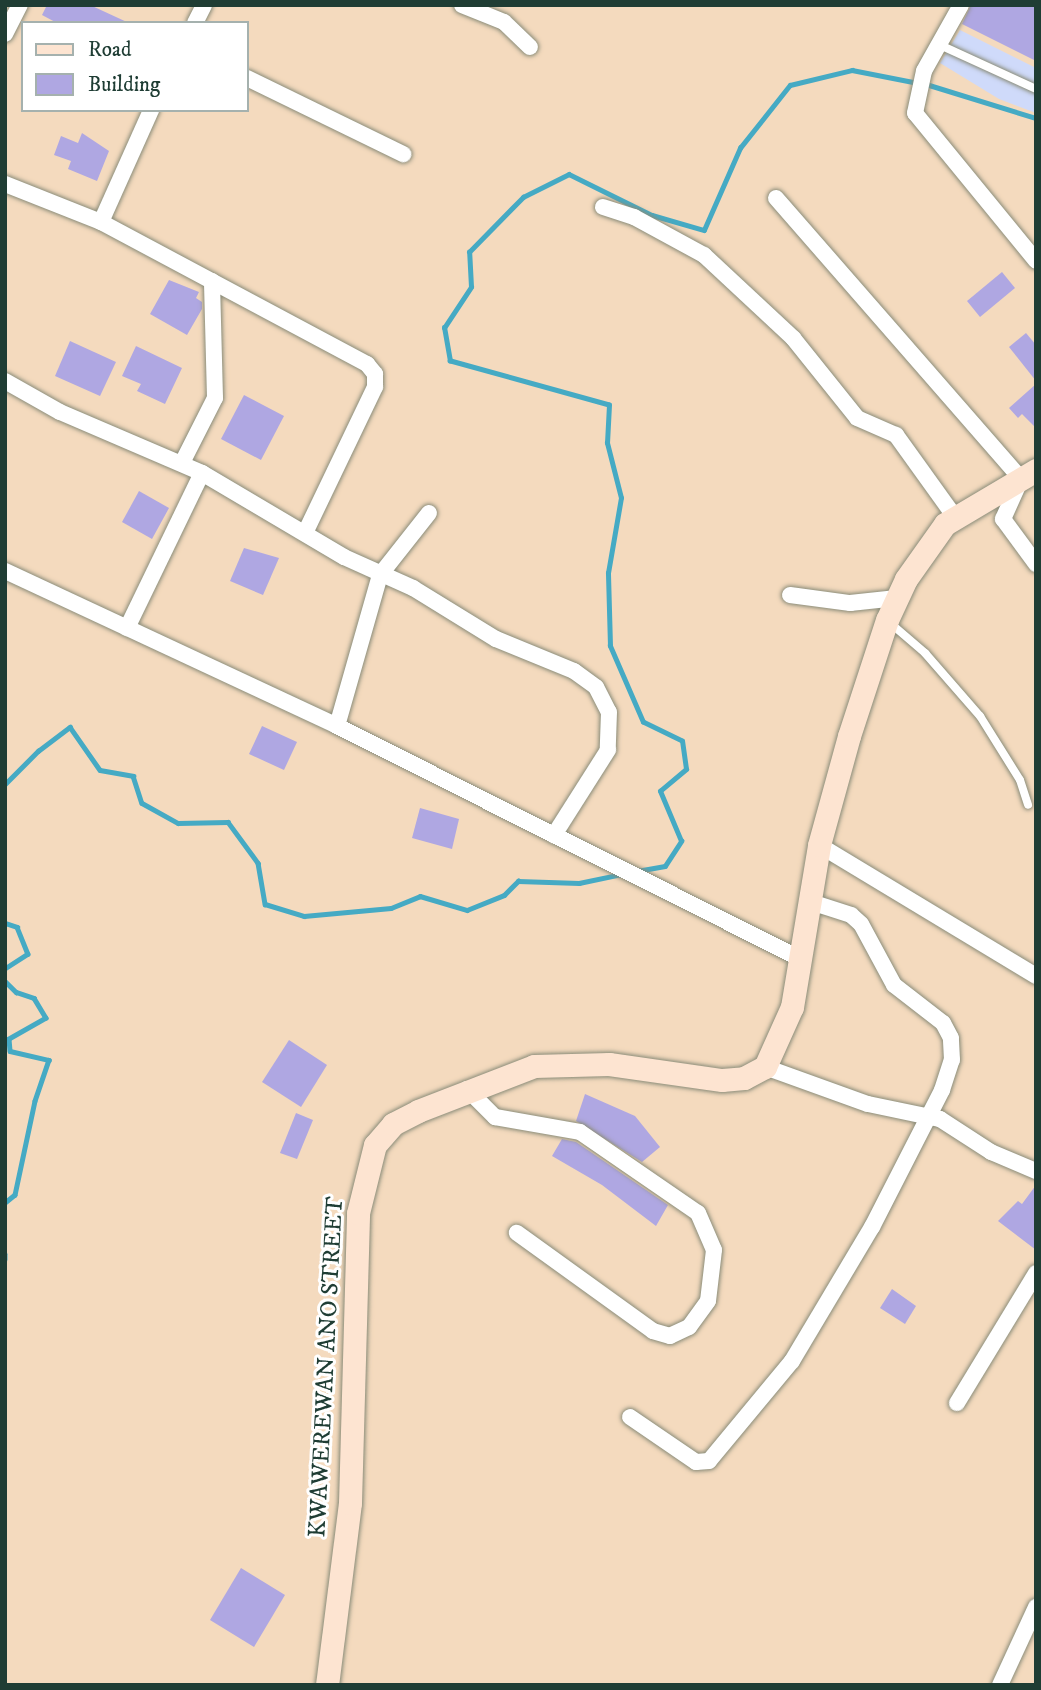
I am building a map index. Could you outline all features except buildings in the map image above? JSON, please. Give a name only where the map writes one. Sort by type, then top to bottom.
[{"type":"street","points":[[5,34],[20,5]]},
{"type":"street","points":[[196,21],[204,5]]},
{"type":"street","points":[[462,5],[504,22],[530,47]]},
{"type":"street","points":[[961,5],[924,71],[915,113],[1036,261]]},
{"type":"street","points":[[248,78],[403,154]]},
{"type":"street","points":[[102,222],[150,112]]},
{"type":"street","points":[[5,184],[102,222],[367,364],[375,374],[375,387],[305,533]]},
{"type":"street","points":[[776,198],[1028,474]]},
{"type":"street","points":[[603,207],[634,217],[704,255],[793,338],[857,418],[896,435],[955,517]]},
{"type":"street","points":[[182,463],[215,398],[212,281]]},
{"type":"street","points":[[5,381],[60,412],[202,473],[380,575],[413,588],[496,639],[574,671],[596,687],[609,712],[608,750],[554,835]]},
{"type":"street","points":[[128,628],[202,473]]},
{"type":"street","points":[[1028,474],[955,517],[927,544],[897,597],[887,620],[819,845],[792,1007],[765,1067],[868,1104],[949,1123],[991,1152],[1036,1171]]},
{"type":"street","points":[[1028,474],[1003,519],[1036,564]]},
{"type":"street","points":[[337,726],[380,575],[429,513]]},
{"type":"street","points":[[5,571],[337,726],[801,959]]},
{"type":"street","points":[[790,595],[850,603],[897,597]]},
{"type":"street","points":[[819,845],[1036,976]]},
{"type":"street","points":[[630,1417],[696,1462],[709,1461],[792,1361],[872,1227],[928,1116],[952,1060],[951,1038],[943,1023],[910,1001],[884,974],[861,925],[850,915],[811,902]]},
{"type":"street","name":"KWAWEREWAN ANO STREET","points":[[327,1685],[350,1503],[358,1213],[364,1178],[375,1145],[393,1124],[467,1090],[534,1066],[609,1064],[722,1080],[744,1078],[765,1067]]},
{"type":"street","points":[[467,1090],[495,1117],[580,1132],[698,1213],[714,1250],[708,1301],[689,1327],[670,1336],[653,1331],[517,1233]]},
{"type":"street","points":[[957,1403],[1036,1273]]},
{"type":"street","points":[[1000,1685],[1036,1606]]},
{"type":"lane","points":[[940,44],[1036,89]]},
{"type":"lane","points":[[887,620],[925,653],[980,716],[1020,780],[1028,805]]},
{"type":"shaded area","points":[[960,30],[1036,68],[1036,113],[999,99],[940,63]]},
{"type":"waterway","points":[[637,871],[665,866],[681,841],[660,791],[686,769],[682,741],[643,722],[610,646],[608,573],[621,498],[607,443],[609,405],[450,361],[444,328],[471,287],[469,252],[523,197],[569,174],[652,215],[704,230],[740,148],[790,85],[852,70],[918,83]]},
{"type":"waterway","points":[[926,84],[1036,118]]},
{"type":"waterway","points":[[5,784],[38,751],[70,727],[100,770],[133,776],[142,803],[178,823],[228,822],[258,863],[265,904],[304,916],[391,908],[420,896],[467,910],[504,895],[518,881],[579,883],[622,874]]},
{"type":"waterway","points":[[5,923],[17,927],[28,954],[5,969]]},
{"type":"waterway","points":[[5,981],[16,992],[34,998],[46,1018],[9,1039],[10,1051],[49,1060],[35,1101],[15,1195],[5,1203]]},
{"type":"waterway","points":[[5,1254],[5,1259]]}]
